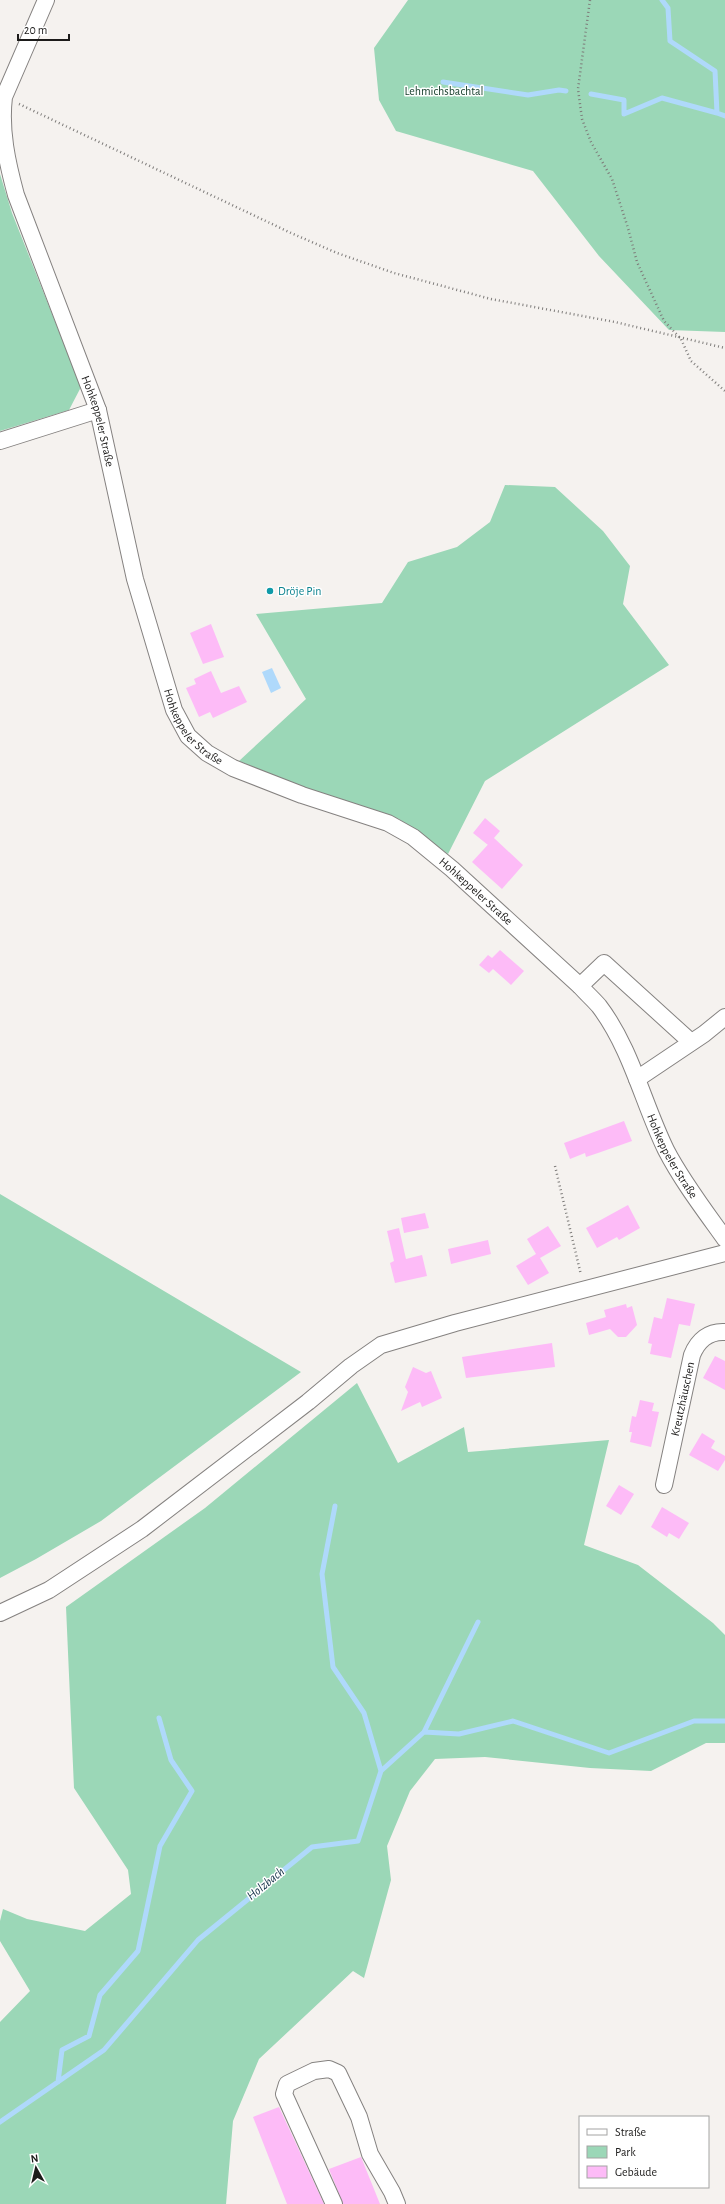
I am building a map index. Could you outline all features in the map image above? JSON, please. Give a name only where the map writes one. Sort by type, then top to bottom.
[{"type":"street","name":"Hohkeppeler Straße","points":[[46,0],[4,97],[1,111],[1,126],[6,158],[16,195],[98,410],[135,579],[174,710],[188,736],[207,753],[233,768],[302,795],[388,823],[413,837],[452,869],[580,986],[598,1006],[612,1027],[637,1079],[666,1150],[700,1205],[725,1240]]},
{"type":"street","points":[[0,441],[98,410]]},
{"type":"street","points":[[580,986],[604,963],[691,1042]]},
{"type":"street","points":[[637,1079],[725,1017]]},
{"type":"street","points":[[0,1613],[49,1590],[142,1529],[308,1402],[351,1366],[381,1345],[584,1289],[725,1253]]},
{"type":"street","name":"Kreutzhäuschen","points":[[664,1485],[692,1355],[696,1345],[702,1339],[715,1333],[725,1332]]},
{"type":"street","points":[[334,2204],[284,2094],[287,2084],[297,2077],[328,2068],[338,2073],[360,2117],[370,2154],[392,2192],[396,2204]]},
{"type":"path","points":[[590,0],[578,89],[582,119],[591,142],[612,179],[619,195],[637,262],[664,321],[681,339],[691,361],[725,391]]},
{"type":"path","points":[[4,97],[291,233],[337,253],[394,273],[491,299],[614,322],[681,339],[725,348]]},
{"type":"path","points":[[555,1166],[584,1289]]},
{"type":"green space","name":"Lehmichsbachtal","points":[[408,0],[725,0],[725,332],[669,330],[599,256],[533,171],[396,131],[379,100],[374,48]]},
{"type":"green space","points":[[0,174],[12,213],[81,387],[69,410],[0,431]]},
{"type":"green space","points":[[505,485],[555,487],[603,531],[630,566],[623,604],[669,665],[485,781],[448,854],[399,819],[299,786],[239,761],[306,699],[256,614],[382,603],[408,562],[457,547],[490,522]]},
{"type":"green space","points":[[0,1194],[301,1372],[101,1521],[0,1578]]},
{"type":"green space","points":[[357,1383],[398,1463],[464,1427],[468,1452],[609,1440],[584,1545],[638,1565],[713,1623],[725,1635],[725,1743],[706,1743],[651,1771],[590,1768],[485,1757],[435,1759],[410,1791],[387,1846],[391,1880],[364,1978],[353,1971],[259,2059],[233,2121],[226,2204],[0,2204],[0,2022],[30,1991],[0,1941],[0,1921],[3,1909],[27,1919],[85,1931],[131,1894],[128,1870],[74,1788],[66,1607],[205,1508]]},
{"type":"water","points":[[272,668],[281,688],[271,693],[262,672]]},
{"type":"building","points":[[211,624],[224,657],[203,664],[190,633]]},
{"type":"building","points":[[211,671],[221,693],[239,686],[247,702],[213,718],[210,712],[199,717],[186,688],[196,684],[194,679]]},
{"type":"building","points":[[485,818],[500,831],[488,845],[473,833]]},
{"type":"building","points":[[494,838],[523,865],[502,889],[472,862]]},
{"type":"building","points":[[500,950],[524,971],[511,985],[493,969],[489,973],[479,965],[488,955],[492,958]]},
{"type":"building","points":[[624,1121],[632,1141],[586,1157],[585,1153],[570,1159],[564,1143]]},
{"type":"building","points":[[628,1205],[640,1228],[619,1240],[617,1237],[597,1248],[586,1228]]},
{"type":"building","points":[[425,1213],[429,1228],[404,1233],[401,1218]]},
{"type":"building","points":[[548,1226],[561,1246],[540,1258],[549,1273],[528,1285],[516,1266],[536,1254],[527,1239]]},
{"type":"building","points":[[399,1228],[406,1259],[422,1255],[427,1276],[395,1283],[390,1263],[394,1261],[387,1231]]},
{"type":"building","points":[[488,1240],[491,1254],[451,1264],[448,1249]]},
{"type":"building","points":[[667,1298],[695,1304],[690,1326],[679,1324],[671,1358],[650,1354],[652,1344],[648,1343],[654,1317],[662,1319]]},
{"type":"building","points":[[626,1304],[627,1308],[632,1306],[637,1325],[626,1337],[618,1337],[610,1329],[589,1335],[586,1323],[606,1317],[604,1310]]},
{"type":"building","points":[[552,1343],[555,1367],[466,1378],[462,1357]]},
{"type":"building","points":[[715,1356],[725,1361],[725,1390],[703,1378]]},
{"type":"building","points":[[413,1367],[426,1373],[431,1371],[442,1398],[422,1407],[420,1402],[401,1411],[408,1392],[405,1387]]},
{"type":"building","points":[[640,1400],[654,1403],[652,1411],[659,1412],[651,1447],[630,1442],[632,1432],[629,1432],[632,1416],[636,1417]]},
{"type":"building","points":[[702,1433],[715,1441],[711,1448],[725,1456],[725,1460],[718,1471],[689,1455]]},
{"type":"building","points":[[619,1485],[634,1494],[621,1515],[606,1506]]},
{"type":"building","points":[[662,1507],[689,1523],[679,1539],[669,1533],[667,1537],[651,1527]]},
{"type":"building","points":[[279,2107],[324,2204],[287,2204],[253,2117]]},
{"type":"building","points":[[361,2157],[380,2204],[343,2204],[329,2169]]},
{"type":"waterway","points":[[662,0],[668,8],[670,41],[715,71],[717,113],[725,116]]},
{"type":"waterway","points":[[443,82],[528,95],[559,90],[566,91]]},
{"type":"waterway","points":[[591,94],[624,100],[624,114],[662,98],[717,113]]},
{"type":"waterway","points":[[335,1506],[322,1574],[333,1667],[364,1713],[381,1771]]},
{"type":"waterway","name":"Holzbach","points":[[0,2122],[104,2050],[198,1940],[312,1847],[358,1841],[381,1771],[424,1732],[478,1622]]},
{"type":"waterway","points":[[58,2082],[62,2050],[89,2036],[100,1995],[138,1951],[160,1846],[192,1791],[171,1760],[159,1718]]},
{"type":"waterway","points":[[424,1732],[459,1734],[513,1721],[609,1753],[694,1721],[725,1721]]},
{"type":"place","name":"Dröje Pin","points":[[270,591]]}]
